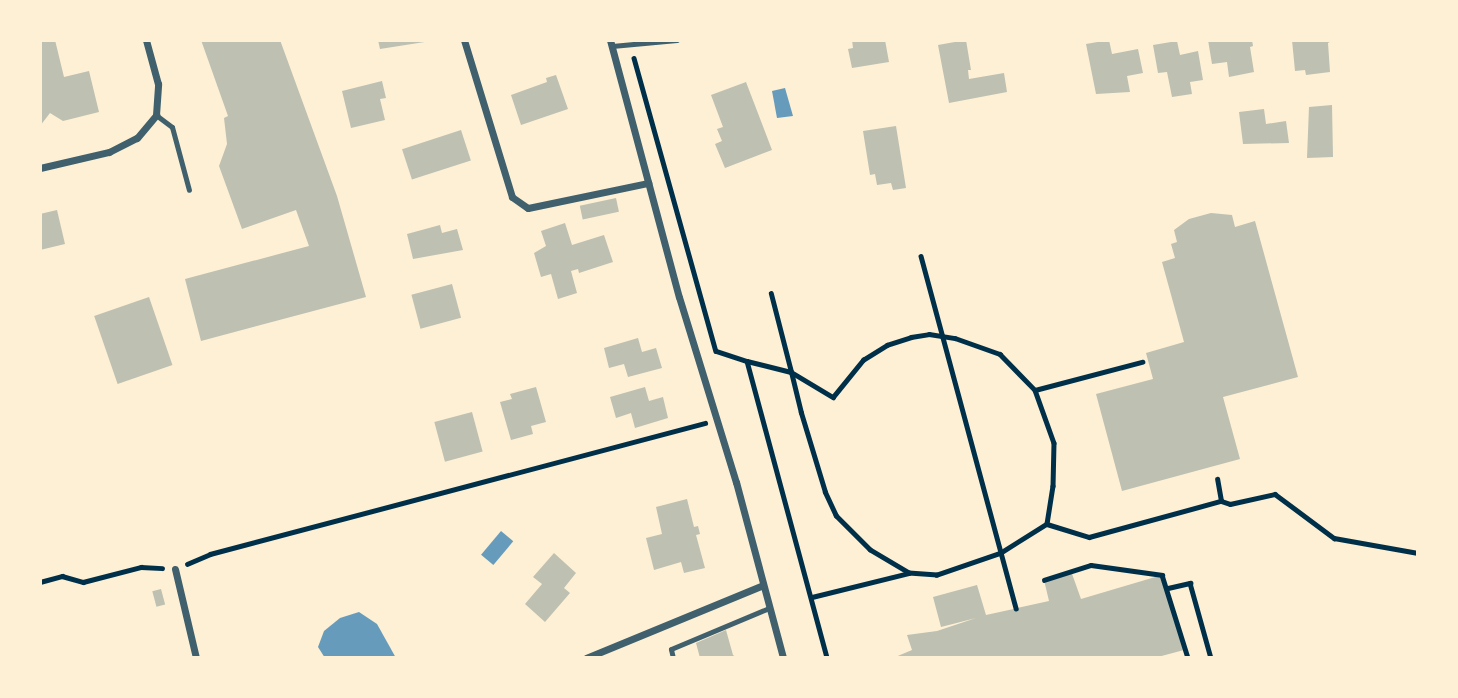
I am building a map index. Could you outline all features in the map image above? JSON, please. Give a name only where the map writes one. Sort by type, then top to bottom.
[{"type":"street","points":[[40,168],[108,152],[136,138],[156,115],[158,84],[146,40]]},
{"type":"street","points":[[464,40],[512,197],[528,208],[648,183]]},
{"type":"street","points":[[611,43],[783,658]]},
{"type":"street","points":[[175,569],[196,658]]},
{"type":"street","points":[[586,658],[763,585]]},
{"type":"lane","points":[[611,43],[677,40]]},
{"type":"lane","points":[[156,115],[172,127],[189,190]]},
{"type":"lane","points":[[673,658],[671,649],[769,608]]},
{"type":"path","points":[[630,44],[716,351],[791,372],[833,397],[863,360],[887,345],[911,337],[943,336],[980,345],[1000,354],[1035,390],[1054,443],[1053,486],[1047,524],[1001,553],[937,575],[909,573],[812,597]]},
{"type":"path","points":[[921,256],[1016,608]]},
{"type":"path","points":[[771,294],[813,453],[836,516],[870,550],[909,573]]},
{"type":"path","points":[[747,361],[827,658]]},
{"type":"path","points":[[1035,390],[1142,362]]},
{"type":"path","points":[[40,582],[62,576],[83,582],[141,567],[175,569],[210,554],[677,428],[718,421]]},
{"type":"path","points":[[1217,479],[1221,501]]},
{"type":"path","points":[[1047,524],[1089,537],[1221,501],[1230,503],[1275,495],[1334,538],[1418,554]]},
{"type":"path","points":[[1044,580],[1091,565],[1163,575],[1188,658]]},
{"type":"path","points":[[1168,588],[1190,583],[1211,658]]},
{"type":"water","points":[[785,88],[793,116],[777,118],[772,91]]},
{"type":"water","points":[[501,531],[513,541],[493,565],[481,555]]},
{"type":"water","points":[[359,612],[377,624],[396,658],[325,658],[318,647],[324,631],[340,618]]},
{"type":"building","points":[[40,40],[55,40],[64,77],[89,71],[99,112],[63,121],[50,113],[40,126]]},
{"type":"building","points":[[201,40],[280,40],[337,196],[366,297],[201,341],[185,279],[309,246],[296,210],[242,229],[219,166],[227,144],[224,118],[228,116]]},
{"type":"building","points":[[378,40],[431,40],[431,41],[380,49]]},
{"type":"building","points":[[852,40],[885,40],[889,62],[852,68],[848,49],[853,48]]},
{"type":"building","points":[[966,40],[971,70],[968,70],[969,79],[1004,73],[1007,92],[949,103],[938,45]]},
{"type":"building","points":[[1109,40],[1112,54],[1138,49],[1143,73],[1127,76],[1130,92],[1096,94],[1086,44]]},
{"type":"building","points":[[1208,40],[1252,40],[1253,46],[1250,47],[1254,72],[1229,77],[1227,62],[1212,64]]},
{"type":"building","points":[[1292,40],[1333,40],[1328,43],[1330,72],[1306,75],[1305,70],[1295,71]]},
{"type":"building","points":[[1177,41],[1180,55],[1198,51],[1203,80],[1190,82],[1192,94],[1172,97],[1167,72],[1158,73],[1153,45]]},
{"type":"building","points":[[556,75],[568,109],[521,125],[511,95],[547,82],[546,78]]},
{"type":"building","points":[[382,81],[386,98],[380,99],[385,120],[351,128],[342,91]]},
{"type":"building","points":[[746,82],[772,150],[725,168],[715,144],[722,141],[717,129],[723,127],[711,95]]},
{"type":"building","points":[[1332,105],[1333,157],[1307,158],[1309,107]]},
{"type":"building","points":[[1264,109],[1266,124],[1286,121],[1289,143],[1243,144],[1239,112]]},
{"type":"building","points":[[896,126],[906,188],[893,190],[891,183],[877,185],[875,174],[870,175],[863,131]]},
{"type":"building","points":[[461,130],[471,160],[412,180],[402,149]]},
{"type":"building","points":[[616,198],[619,212],[583,219],[580,206]]},
{"type":"building","points":[[57,210],[65,244],[40,250],[40,214]]},
{"type":"building","points":[[1211,213],[1232,215],[1235,227],[1255,221],[1298,377],[1223,397],[1240,459],[1122,491],[1096,394],[1153,379],[1146,353],[1184,342],[1162,262],[1175,258],[1171,244],[1177,242],[1174,230],[1189,219]]},
{"type":"building","points":[[565,223],[572,245],[604,235],[613,262],[579,273],[578,269],[571,271],[577,293],[558,299],[551,274],[541,277],[534,253],[546,246],[541,231]]},
{"type":"building","points":[[440,225],[442,233],[457,229],[463,250],[413,259],[407,234]]},
{"type":"building","points":[[452,284],[461,318],[420,329],[411,295]]},
{"type":"building","points":[[149,297],[172,365],[118,384],[94,316]]},
{"type":"building","points":[[638,338],[642,352],[656,348],[662,368],[628,377],[624,364],[609,368],[604,348]]},
{"type":"building","points":[[536,387],[546,422],[531,426],[533,434],[511,440],[500,402],[512,399],[510,394]]},
{"type":"building","points":[[645,387],[649,401],[663,397],[668,418],[635,428],[631,413],[616,418],[610,397]]},
{"type":"building","points":[[472,412],[483,452],[445,462],[434,422]]},
{"type":"building","points":[[687,499],[694,527],[698,526],[700,534],[696,535],[705,568],[684,573],[681,562],[654,570],[646,538],[662,534],[656,507]]},
{"type":"building","points":[[554,553],[576,573],[564,588],[570,593],[545,622],[525,604],[542,584],[533,577]]},
{"type":"building","points":[[1071,571],[1081,599],[1162,575],[1184,650],[1154,658],[893,658],[912,650],[907,635],[937,631],[976,618],[941,627],[933,597],[977,585],[986,615],[1049,601],[1044,580]]},
{"type":"building","points":[[161,589],[165,604],[156,607],[152,591]]},
{"type":"building","points":[[726,630],[733,655],[737,658],[700,658],[696,643]]}]
